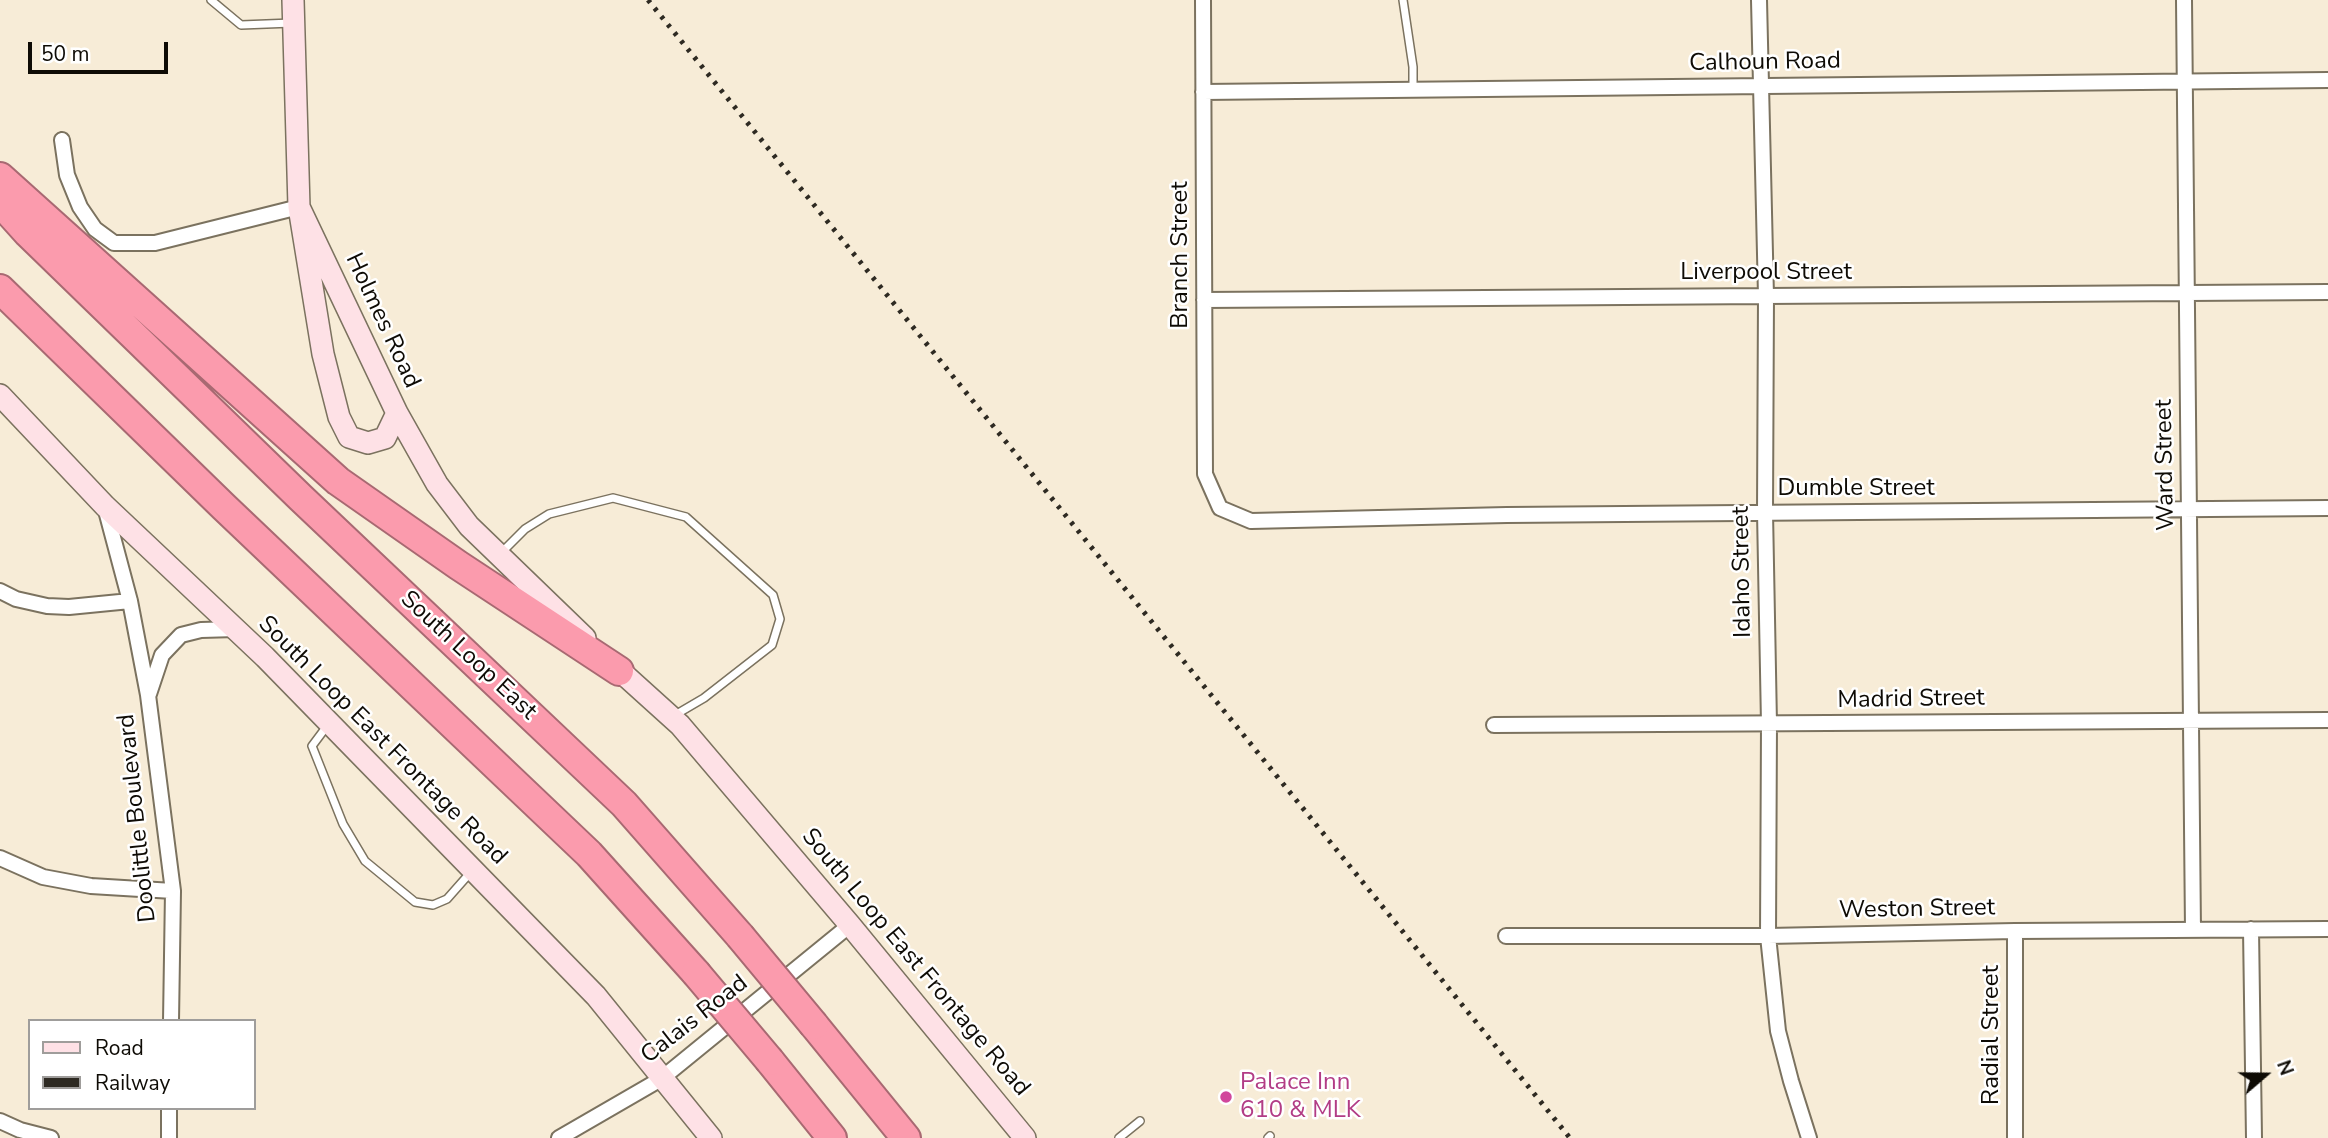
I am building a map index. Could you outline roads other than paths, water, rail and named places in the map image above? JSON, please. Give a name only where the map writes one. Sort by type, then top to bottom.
[{"type":"highway","points":[[0,177],[338,481],[458,565],[619,670]]},
{"type":"highway","name":"South Loop East","points":[[0,202],[28,233],[282,479],[624,804],[740,936],[906,1138]]},
{"type":"highway","points":[[0,289],[224,507],[589,854],[696,972],[832,1138]]},
{"type":"main road","name":"Holmes Road","points":[[293,0],[299,207],[323,354],[339,418],[349,437],[368,443],[385,438],[397,413],[299,207]]},
{"type":"main road","name":"South Loop East Frontage Road","points":[[0,396],[105,506],[236,629],[330,723],[596,996],[711,1138]]},
{"type":"main road","name":"South Loop East Frontage Road","points":[[397,413],[436,484],[469,526],[671,718],[850,925],[1025,1138]]},
{"type":"street","name":"Branch Street","points":[[1203,0],[1205,474],[1220,508]]},
{"type":"street","name":"Idaho Street","points":[[1759,0],[1766,296],[1768,936],[1778,1031],[1809,1138]]},
{"type":"street","name":"Ward Street","points":[[2184,0],[2193,929]]},
{"type":"street","name":"Calhoun Road","points":[[1203,93],[2328,80]]},
{"type":"street","points":[[62,140],[67,175],[80,207],[95,229],[114,243],[155,243],[299,207]]},
{"type":"street","name":"Liverpool Street","points":[[1204,300],[2328,292]]},
{"type":"street","name":"Doolittle Boulevard","points":[[105,506],[130,601],[148,695],[173,891],[171,1019]]},
{"type":"street","name":"Dumble Street","points":[[1220,508],[1251,521],[1493,515],[2328,509]]},
{"type":"street","points":[[0,591],[16,599],[47,606],[69,607],[130,601]]},
{"type":"street","name":"Doolittle Boulevard","points":[[148,695],[162,655],[181,635],[201,630],[236,629]]},
{"type":"street","name":"Madrid Street","points":[[1494,725],[2328,720]]},
{"type":"street","points":[[0,858],[43,877],[91,886],[173,891]]},
{"type":"street","name":"Calais Road","points":[[559,1138],[661,1079],[850,925]]},
{"type":"street","points":[[2251,929],[2253,1138]]},
{"type":"street","name":"Weston Street","points":[[1506,936],[1768,936],[2328,929]]},
{"type":"street","name":"Radial Street","points":[[2015,931],[2015,1138]]},
{"type":"street","points":[[169,1138],[170,1110]]},
{"type":"street","points":[[0,1121],[20,1130],[51,1138]]},
{"type":"lane","points":[[211,0],[241,26],[293,23]]},
{"type":"lane","points":[[1403,0],[1413,67],[1413,90]]},
{"type":"lane","points":[[499,555],[525,529],[550,513],[613,498],[686,517],[773,595],[780,620],[772,645],[704,698],[671,718]]},
{"type":"lane","points":[[330,723],[312,746],[343,824],[365,861],[415,902],[433,905],[447,899],[473,870]]},
{"type":"lane","points":[[1119,1138],[1140,1121]]},
{"type":"railway","points":[[648,0],[1570,1138]]},
{"type":"place","name":"Palace Inn 610 & MLK","points":[[1226,1097]]}]
